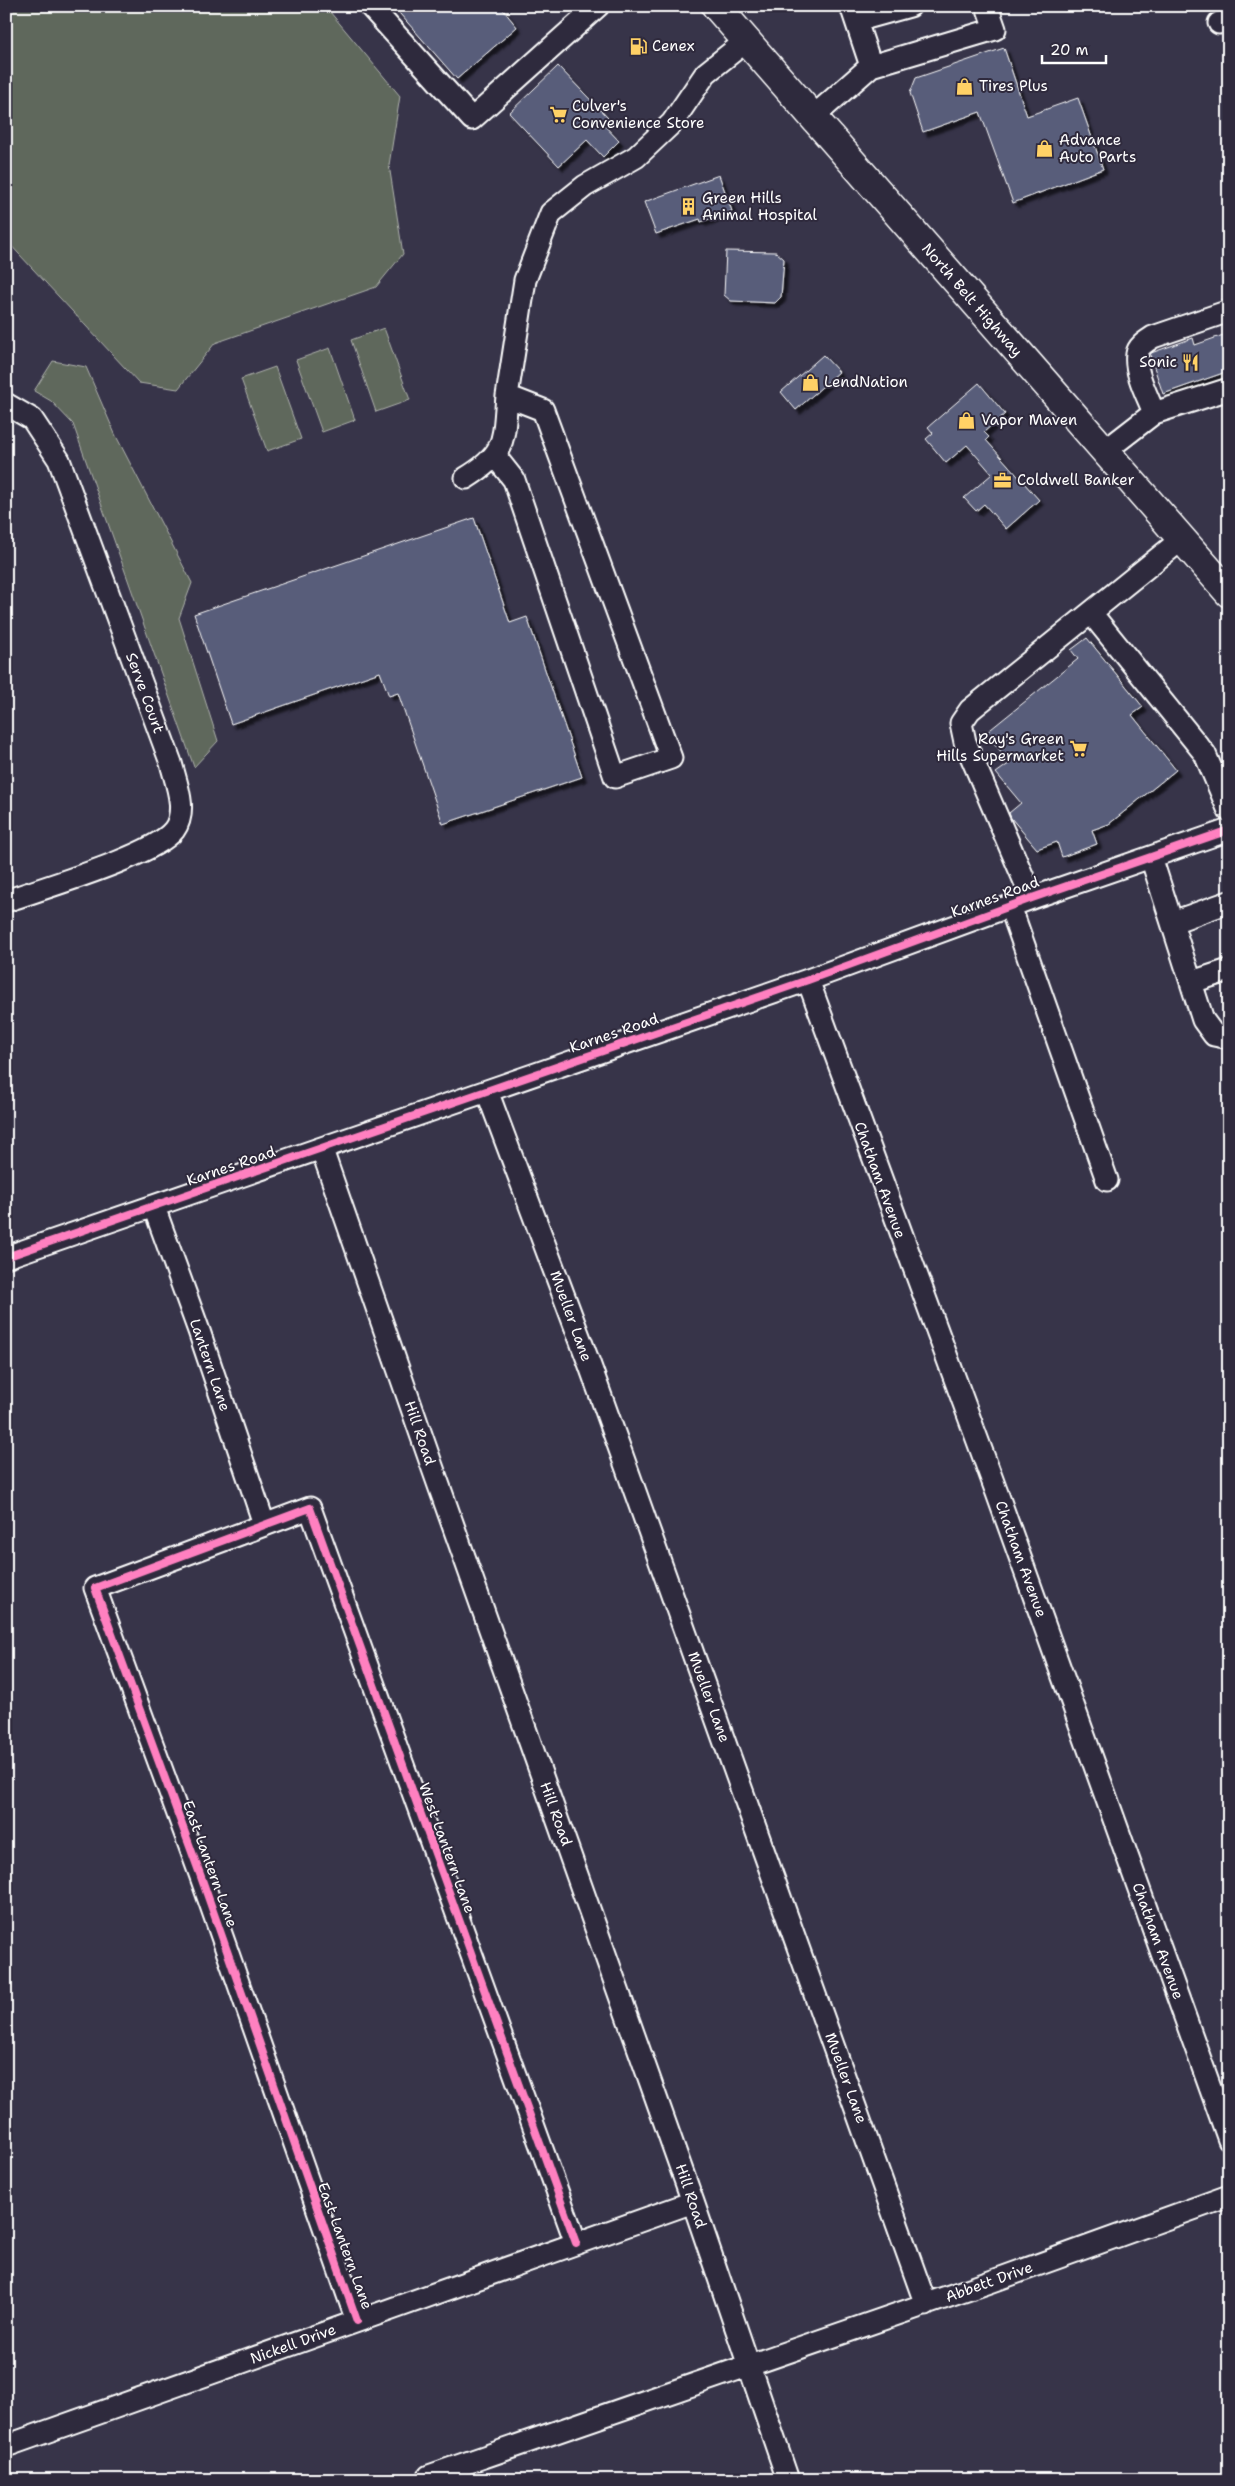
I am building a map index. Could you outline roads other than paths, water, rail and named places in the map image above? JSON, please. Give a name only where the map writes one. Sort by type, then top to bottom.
[{"type":"main road","name":"North Belt Highway","points":[[716,6],[1229,593]]},
{"type":"street","points":[[370,6],[472,119],[598,6]]},
{"type":"street","points":[[871,66],[853,14],[910,6]]},
{"type":"street","points":[[813,117],[871,66],[995,29],[987,6]]},
{"type":"street","points":[[466,478],[486,465],[495,456],[503,442],[507,396],[525,280],[551,213],[585,186],[636,157],[672,124],[706,73],[746,41]]},
{"type":"street","points":[[1154,413],[1138,368],[1137,354],[1143,344],[1153,337],[1229,311]]},
{"type":"street","points":[[1105,451],[1154,413],[1229,389]]},
{"type":"street","points":[[495,456],[514,480],[615,777],[671,758],[543,410],[507,396]]},
{"type":"street","name":"Serve Court","points":[[6,404],[32,419],[59,460],[171,763],[181,806],[174,829],[158,843],[130,857],[6,901]]},
{"type":"street","points":[[1032,898],[965,742],[962,723],[970,710],[1182,539]]},
{"type":"street","points":[[1091,613],[1205,754],[1229,811]]},
{"type":"street","name":"Karnes Road","points":[[6,1257],[322,1150],[1229,830]]},
{"type":"street","points":[[1151,857],[1174,922],[1203,1020],[1214,1034],[1229,1038]]},
{"type":"street","points":[[1174,922],[1229,902]]},
{"type":"street","points":[[1010,906],[1107,1180]]},
{"type":"street","points":[[1192,982],[1229,970]]},
{"type":"street","name":"Chatham Avenue","points":[[808,980],[1000,1503],[1229,2140]]},
{"type":"street","name":"Mueller Lane","points":[[487,1091],[589,1363],[926,2305]]},
{"type":"street","name":"Hill Road","points":[[322,1150],[432,1466],[694,2202],[747,2366],[788,2480]]},
{"type":"street","name":"Lantern Lane","points":[[154,1207],[199,1331],[264,1524]]},
{"type":"street","name":"West Lantern Lane","points":[[264,1524],[310,1508],[576,2242]]},
{"type":"street","name":"East Lantern Lane","points":[[264,1524],[95,1588],[200,1874],[357,2321]]},
{"type":"street","name":"Abbett Drive","points":[[429,2476],[926,2305],[1229,2196]]},
{"type":"street","name":"Nickell Drive","points":[[6,2446],[576,2242],[694,2202]]},
{"type":"place","name":"Cenex","points":[[638,46]]},
{"type":"place","name":"Tires Plus","points":[[965,86]]},
{"type":"place","name":"Culver's Convenience Store","points":[[558,115]]},
{"type":"place","name":"Advance Auto Parts","points":[[1045,149]]},
{"type":"place","name":"Green Hills Animal Hospital","points":[[688,207]]},
{"type":"place","name":"Sonic","points":[[1191,362]]},
{"type":"place","name":"LendNation","points":[[810,382]]},
{"type":"place","name":"Vapor Maven","points":[[967,420]]},
{"type":"place","name":"Coldwell Banker","points":[[1003,480]]},
{"type":"place","name":"Ray's Green Hills Supermarket","points":[[1078,748]]}]
